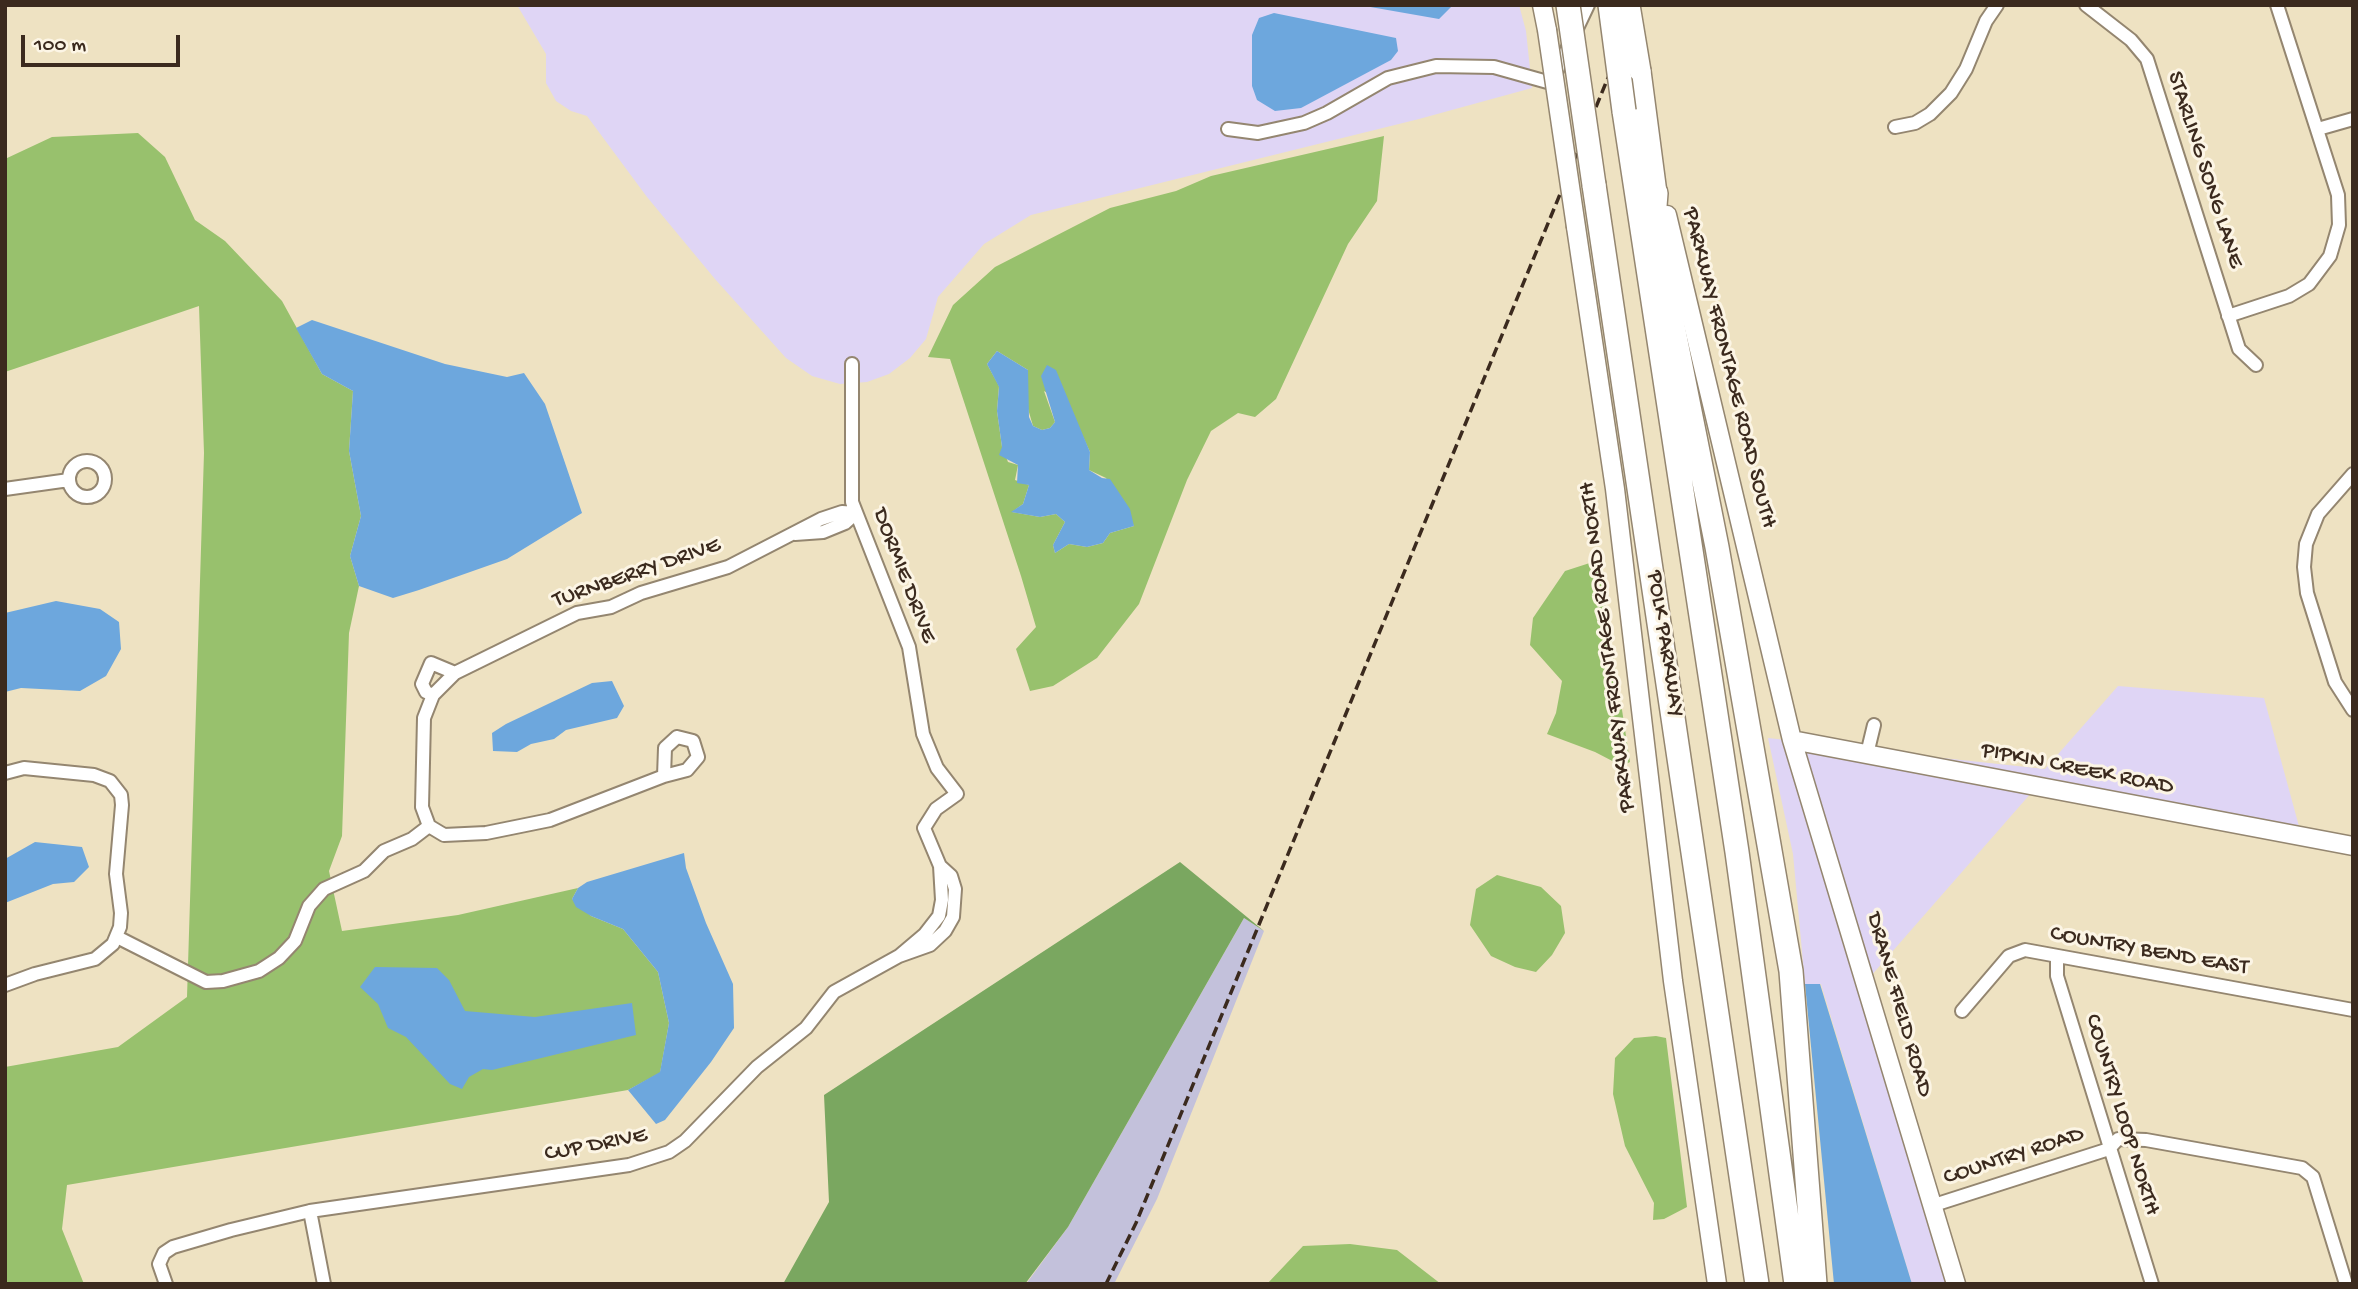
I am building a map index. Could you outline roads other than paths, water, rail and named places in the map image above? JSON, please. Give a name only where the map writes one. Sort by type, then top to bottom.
[{"type":"highway","name":"POLK PARKWAY","points":[[1569,5],[1757,1284]]},
{"type":"highway","name":"POLK PARKWAY","points":[[1609,5],[1737,852],[1796,1284]]},
{"type":"highway","points":[[1656,193],[1655,206],[1673,326],[1719,560],[1791,971],[1815,1284]]},
{"type":"main road","name":"PARKWAY FRONTAGE ROAD NORTH","points":[[1542,5],[1615,489],[1674,981],[1717,1284]]},
{"type":"main road","name":"PARKWAY FRONTAGE ROAD SOUTH","points":[[1629,5],[1656,193],[1666,213],[1793,740]]},
{"type":"main road","name":"PIPKIN CREEK ROAD","points":[[1793,740],[2353,846]]},
{"type":"main road","name":"DRANE FIELD ROAD","points":[[1793,740],[1955,1284]]},
{"type":"street","points":[[1228,129],[1258,133],[1304,123],[1388,78],[1436,66],[1494,66],[1552,83],[1588,5]]},
{"type":"street","points":[[1895,127],[1915,123],[1930,114],[1951,93],[1966,69],[1986,21],[1997,5]]},
{"type":"street","name":"STARLING SONG LANE","points":[[2086,5],[2131,40],[2147,59],[2239,349],[2256,365]]},
{"type":"street","points":[[2228,316],[2289,296],[2309,284],[2330,256],[2339,225],[2338,195],[2277,5]]},
{"type":"street","points":[[2318,129],[2353,118]]},
{"type":"street","name":"DORMIE DRIVE","points":[[852,363],[850,482],[856,513],[909,647],[923,734],[937,768],[957,794],[936,809],[925,828],[940,866],[951,876],[955,889],[947,911]]},
{"type":"street","points":[[2353,474],[2318,514],[2306,544],[2304,567],[2307,593],[2335,682],[2353,710]]},
{"type":"street","points":[[5,489],[69,480]]},
{"type":"street","name":"TURNBERRY DRIVE","points":[[429,826],[422,807],[422,729],[433,695],[455,673],[577,612],[611,607],[641,593],[728,567],[821,519],[842,512],[856,513]]},
{"type":"street","points":[[433,695],[426,692],[422,684],[431,663],[455,673]]},
{"type":"street","points":[[1867,754],[1874,725]]},
{"type":"street","points":[[5,773],[24,768],[94,775],[110,781],[116,787],[122,805],[117,856],[121,913],[117,937],[95,959],[5,985]]},
{"type":"street","points":[[117,937],[205,982],[223,981],[259,971],[279,958],[295,941],[309,906],[324,889],[364,872],[384,851],[412,839],[429,826],[444,835],[453,836],[520,827],[580,811],[664,776]]},
{"type":"street","name":"CUP DRIVE","points":[[166,1284],[159,1264],[164,1253],[173,1247],[310,1211],[629,1165],[669,1152],[685,1141],[757,1067],[800,1034],[834,992],[899,956],[947,911]]},
{"type":"street","name":"COUNTRY BEND EAST","points":[[1962,1011],[2009,956],[2025,950],[2353,1010]]},
{"type":"street","name":"COUNTRY LOOP NORTH","points":[[2057,957],[2057,976],[2152,1284]]},
{"type":"street","name":"COUNTRY ROAD","points":[[1931,1206],[2109,1149],[2118,1139],[2130,1138],[2308,1172],[2346,1284]]},
{"type":"street","points":[[310,1211],[324,1284]]},
{"type":"water","points":[[1359,5],[1453,5],[1439,19]]},
{"type":"water","points":[[1274,13],[1396,38],[1398,51],[1391,60],[1301,108],[1275,111],[1257,100],[1252,86],[1252,35],[1259,18]]},
{"type":"water","points":[[312,320],[445,364],[507,377],[524,373],[545,404],[582,513],[507,559],[419,590],[393,598],[359,586],[350,556],[361,516],[349,451],[353,391],[322,374],[296,328]]},
{"type":"water","points":[[997,351],[1028,370],[1029,417],[1033,426],[1042,430],[1050,428],[1055,422],[1041,376],[1047,365],[1056,370],[1090,452],[1089,470],[1102,478],[1110,479],[1130,509],[1134,526],[1110,533],[1103,543],[1087,547],[1069,544],[1055,553],[1053,545],[1065,522],[1056,514],[1040,517],[1011,512],[1023,504],[1029,485],[1017,483],[1018,465],[999,455],[1002,447],[997,411],[999,387],[987,364]]},
{"type":"water","points":[[56,601],[100,609],[119,622],[121,649],[106,676],[80,691],[21,688],[5,692],[5,613]]},
{"type":"water","points":[[612,681],[624,706],[617,718],[566,730],[554,739],[531,744],[517,752],[493,751],[492,733],[506,724],[592,683]]},
{"type":"water","points":[[35,842],[82,847],[89,867],[74,882],[53,884],[5,903],[5,859]]},
{"type":"water","points":[[684,853],[686,868],[706,923],[733,984],[734,1028],[665,1120],[656,1124],[628,1090],[660,1072],[669,1023],[658,972],[623,929],[591,916],[576,907],[572,899],[578,888],[587,882]]},
{"type":"water","points":[[375,967],[437,968],[449,980],[465,1011],[535,1017],[632,1003],[636,1035],[492,1070],[483,1069],[469,1077],[462,1089],[450,1084],[406,1037],[388,1028],[378,1004],[360,987]]},
{"type":"water","points":[[1805,984],[1820,984],[1912,1284],[1834,1284]]},
{"type":"railway","points":[[1106,1284],[1136,1223],[1638,5]]}]
